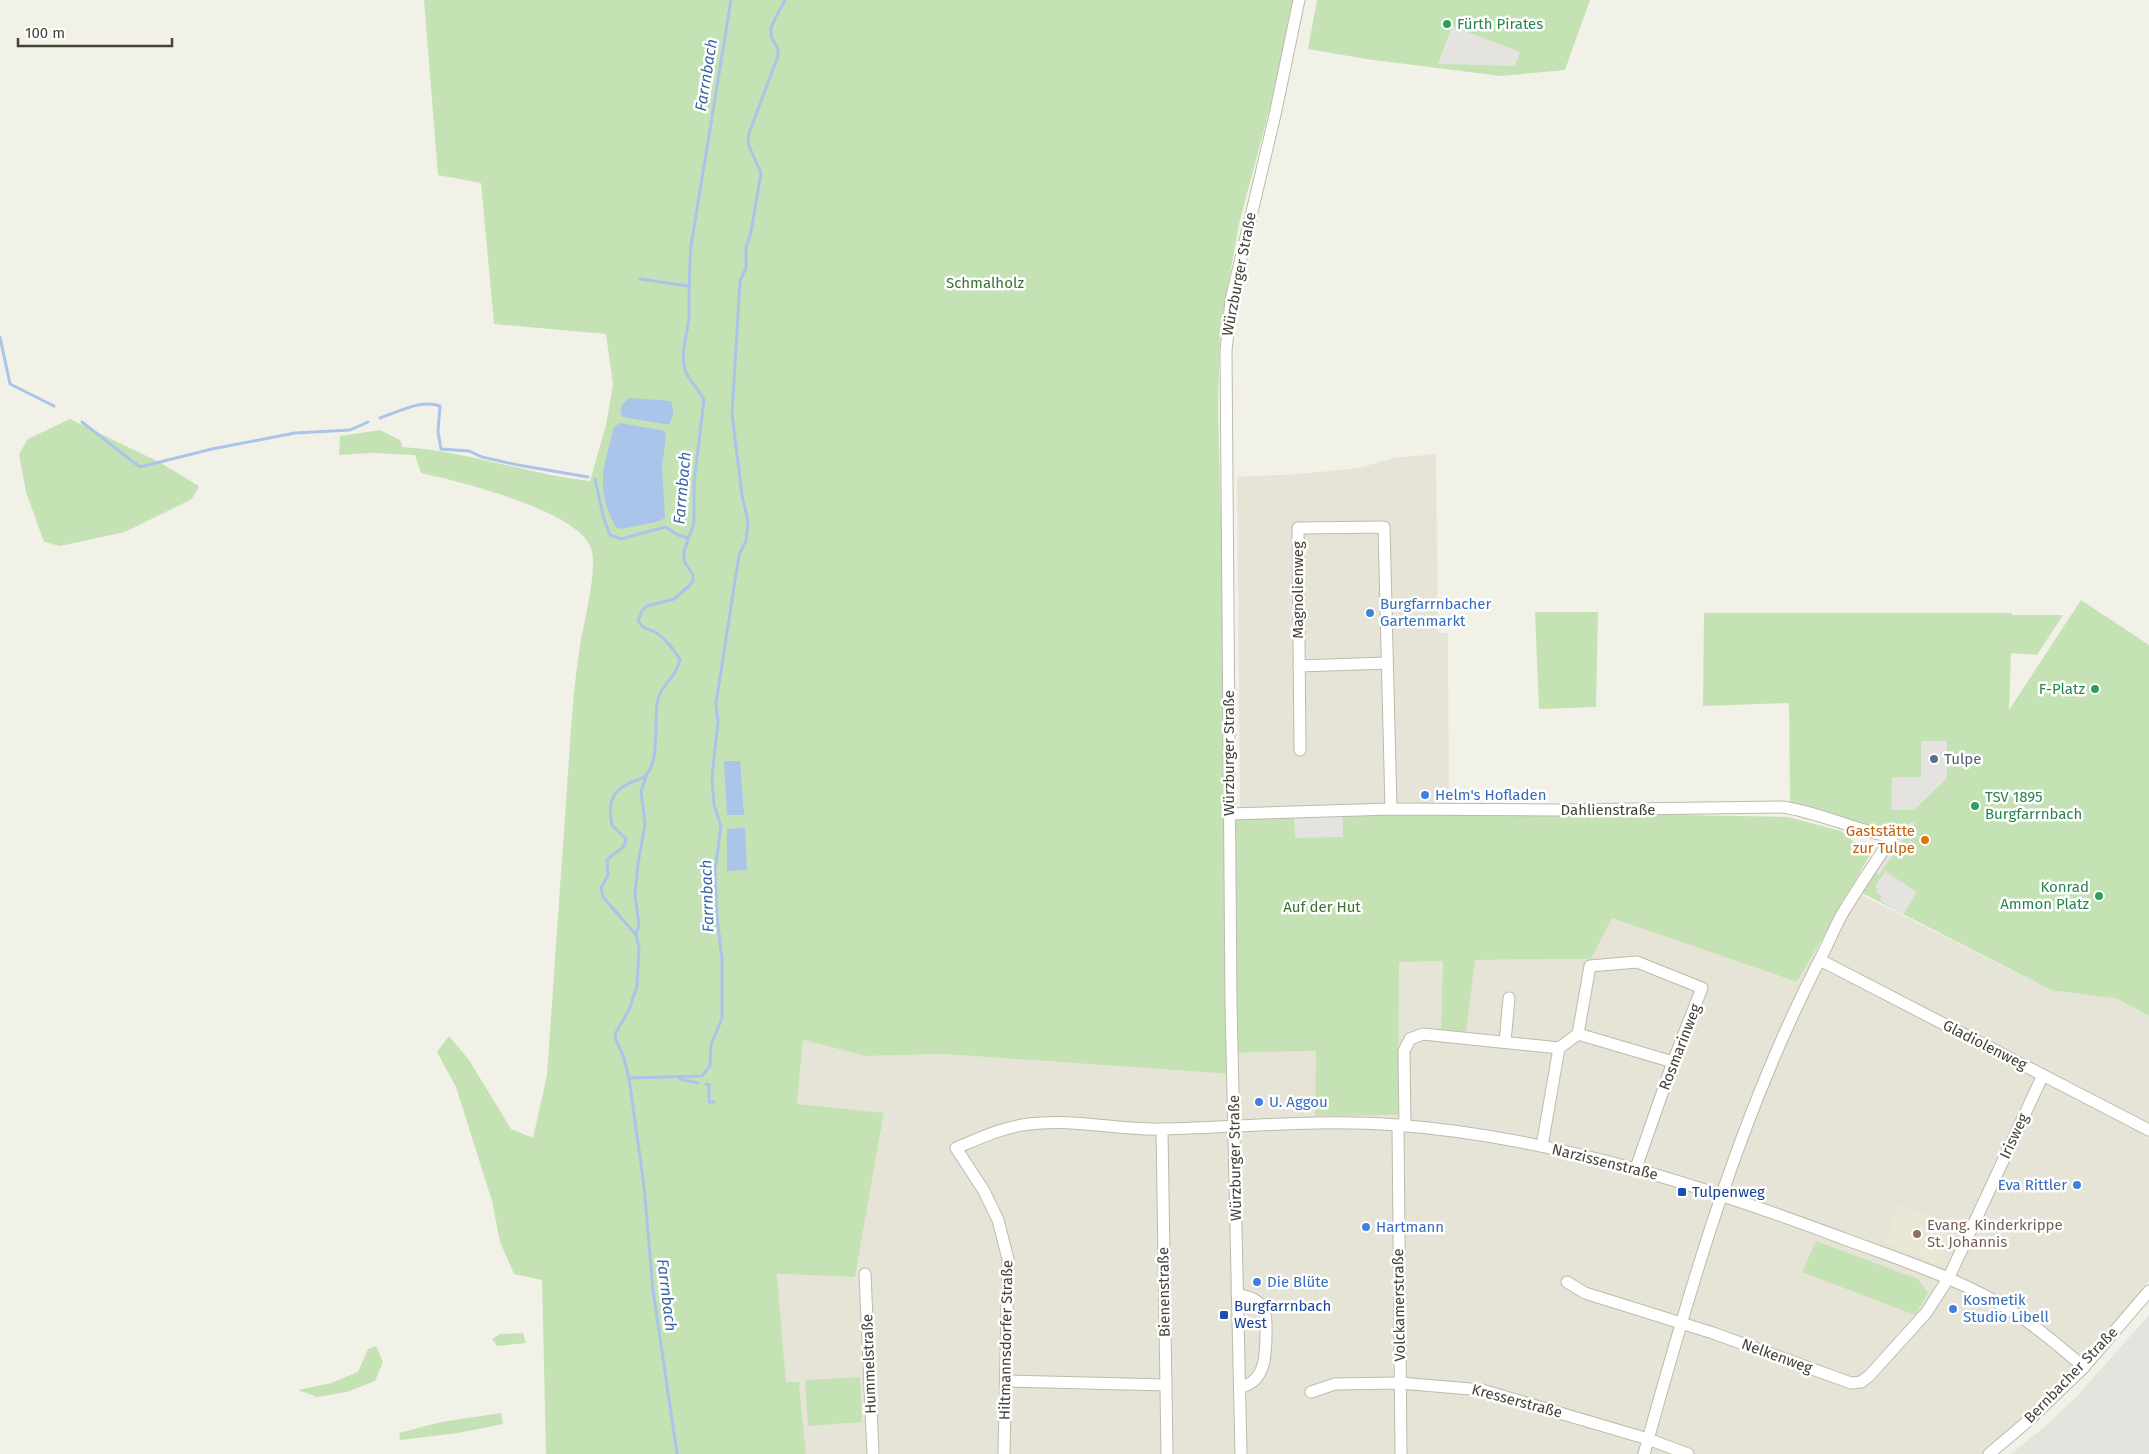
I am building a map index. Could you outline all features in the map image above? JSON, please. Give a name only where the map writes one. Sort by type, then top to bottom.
[{"type":"street","name":"Würzburger Straße","points":[[1241,1454],[1234,1126],[1226,351],[1231,300],[1288,59],[1299,0]]},
{"type":"street","name":"Magnolienweg","points":[[1300,750],[1298,528],[1384,527],[1391,809]]},
{"type":"street","points":[[1299,666],[1387,663]]},
{"type":"street","name":"Dahlienstraße","points":[[1230,814],[1391,809],[1564,810],[1784,807],[1808,811],[1867,832],[1892,837],[1840,918],[1820,960]]},
{"type":"street","points":[[1644,1454],[1681,1323],[1722,1196],[1774,1055],[1820,960]]},
{"type":"street","name":"Gladiolenweg","points":[[1820,960],[2149,1130]]},
{"type":"street","name":"Rosmarinweg","points":[[1578,1034],[1590,966],[1637,962],[1702,988],[1673,1062],[1636,1168]]},
{"type":"street","points":[[1504,1042],[1510,998]]},
{"type":"street","name":"Volckamerstraße","points":[[1401,1454],[1401,1125],[1404,1051],[1410,1039],[1423,1034],[1559,1048]]},
{"type":"street","points":[[1542,1146],[1559,1048],[1578,1034],[1673,1062]]},
{"type":"street","name":"Irisweg","points":[[1948,1279],[2043,1075]]},
{"type":"street","name":"Narzissenstraße","points":[[956,1148],[999,1130],[1029,1124],[1061,1122],[1162,1129],[1357,1122],[1475,1134],[1542,1146],[1636,1168],[1722,1196],[1829,1232],[1948,1279],[2017,1314],[2084,1367]]},
{"type":"street","name":"Bienenstraße","points":[[1162,1129],[1166,1454]]},
{"type":"street","name":"Hiltmannsdorfer Straße","points":[[956,1148],[984,1191],[998,1220],[1006,1247],[1008,1271],[1004,1454]]},
{"type":"street","name":"Hummelstraße","points":[[865,1274],[873,1454]]},
{"type":"street","name":"Nelkenweg","points":[[1568,1282],[1585,1293],[1713,1333],[1851,1383],[1861,1382],[1869,1376],[1926,1313],[1948,1279]]},
{"type":"street","name":"Bernbacher Straße","points":[[1989,1454],[2028,1421],[2084,1367],[2149,1291]]},
{"type":"street","points":[[1237,1294],[1257,1301],[1263,1308],[1266,1317],[1266,1354],[1263,1366],[1253,1382],[1240,1387]]},
{"type":"street","points":[[1006,1381],[1166,1385]]},
{"type":"street","name":"Kresserstraße","points":[[1311,1392],[1335,1384],[1400,1383],[1482,1390],[1648,1439],[1688,1454]]},
{"type":"shaded area","points":[[1452,26],[1520,52],[1515,66],[1438,64]]},
{"type":"shaded area","points":[[1436,454],[1438,633],[1448,633],[1449,811],[1240,815],[1237,477],[1299,474],[1359,468],[1393,458]]},
{"type":"shaded area","name":"Tulpe","points":[[1921,741],[1947,741],[1947,778],[1914,810],[1891,810],[1892,777],[1921,777]]},
{"type":"shaded area","points":[[1343,813],[1343,837],[1295,838],[1294,814]]},
{"type":"shaded area","points":[[1917,820],[1879,875],[1872,870],[1905,825]]},
{"type":"shaded area","points":[[1885,871],[1917,892],[1903,915],[1880,900],[1882,896],[1876,892],[1878,889],[1875,887]]},
{"type":"shaded area","points":[[1850,889],[2051,990],[2118,999],[2149,1016],[2149,1281],[2088,1354],[2007,1443],[1994,1454],[806,1454],[799,1382],[786,1382],[777,1274],[855,1277],[884,1114],[797,1104],[803,1040],[866,1056],[944,1054],[1231,1074],[1232,1053],[1316,1051],[1398,1115],[1398,961],[1590,959],[1612,917],[1797,982]]},
{"type":"shaded area","points":[[1422,1118],[1461,1122],[1525,1134],[1524,1137],[1421,1122]]},
{"type":"shaded area","name":"Evang. Kinderkrippe St. Johannis","points":[[1899,1204],[1947,1223],[1943,1232],[1949,1236],[1939,1258],[1946,1261],[1945,1263],[1940,1265],[1884,1243]]},
{"type":"shaded area","points":[[2149,1315],[2149,1454],[2011,1454],[2048,1424],[2077,1396]]},
{"type":"shaded area","points":[[2149,1322],[2149,1365],[2140,1377],[2133,1372],[2126,1381],[2132,1386],[2108,1416],[2086,1398]]},
{"type":"shaded area","points":[[2104,1419],[2132,1442],[2127,1449],[2098,1425]]},
{"type":"green space","points":[[424,0],[1293,0],[1285,50],[1239,224],[1220,331],[1218,407],[1222,561],[1224,815],[1449,811],[1788,817],[1841,831],[1870,855],[1797,982],[1612,918],[1591,959],[1475,960],[1466,1032],[1441,1030],[1443,961],[1399,962],[1398,1115],[1315,1116],[1316,1051],[1232,1053],[1231,1074],[944,1054],[866,1056],[803,1040],[797,1104],[884,1113],[855,1277],[777,1274],[786,1382],[799,1382],[806,1454],[546,1454],[542,1280],[514,1274],[500,1242],[492,1201],[456,1087],[437,1052],[449,1036],[469,1060],[511,1129],[533,1138],[547,1075],[573,705],[580,648],[592,579],[593,556],[591,548],[581,534],[564,521],[541,510],[487,490],[421,473],[415,455],[372,453],[339,455],[340,436],[380,430],[400,440],[403,447],[450,453],[566,478],[590,481],[606,425],[613,384],[606,334],[494,324],[481,183],[438,175]]},
{"type":"green space","name":"Fürth Pirates","points":[[1317,0],[1590,0],[1565,70],[1501,76],[1366,59],[1308,49]]},
{"type":"green space","points":[[70,419],[159,462],[199,486],[192,499],[125,532],[60,546],[44,542],[26,492],[19,454],[28,439]]},
{"type":"green space","name":"TSV 1895 Burgfarrnbach","points":[[2081,600],[2149,645],[2149,1016],[2118,999],[2051,990],[1860,892],[1887,847],[1848,821],[1790,804],[1789,703],[1703,706],[1704,613],[2012,613],[2012,615],[2063,615],[2037,655],[2011,653],[2009,710]]},
{"type":"green space","points":[[1535,612],[1598,612],[1596,707],[1539,709]]},
{"type":"green space","points":[[1816,1241],[1918,1279],[1928,1293],[1915,1315],[1802,1272]]},
{"type":"green space","points":[[523,1333],[526,1343],[497,1346],[492,1339],[500,1334]]},
{"type":"green space","points":[[376,1346],[383,1362],[375,1381],[347,1392],[317,1397],[298,1390],[331,1383],[358,1372],[368,1349]]},
{"type":"green space","points":[[860,1377],[862,1422],[808,1426],[805,1380]]},
{"type":"green space","points":[[501,1413],[503,1424],[458,1433],[400,1440],[399,1433],[441,1422]]},
{"type":"water","points":[[630,398],[671,401],[673,413],[669,424],[623,417],[621,414],[622,406]]},
{"type":"water","points":[[620,423],[661,430],[665,432],[666,436],[662,466],[665,518],[656,522],[621,529],[616,527],[609,513],[603,489],[604,466],[607,454],[614,427]]},
{"type":"water","points":[[724,761],[740,761],[744,815],[727,815]]},
{"type":"water","points":[[745,828],[747,870],[727,871],[727,829]]},
{"type":"waterway","name":"Farrnbach","points":[[677,1454],[653,1290],[644,1186],[629,1078],[615,1034],[629,1010],[637,986],[639,947],[636,935],[603,897],[601,888],[608,875],[607,860],[621,849],[626,839],[612,825],[610,811],[612,799],[619,790],[643,778],[651,768],[654,759],[658,699],[663,688],[676,671],[680,660],[662,637],[644,628],[638,621],[642,611],[647,606],[674,599],[693,581],[693,575],[684,561],[684,551],[694,523],[694,482],[704,400],[689,378],[684,363],[689,316],[689,272],[691,246],[731,0]]},
{"type":"waterway","name":"Farrnbach","points":[[629,1078],[702,1076],[710,1066],[711,1045],[722,1018],[722,959],[717,917],[715,871],[721,826],[714,805],[712,777],[718,722],[716,703],[739,555],[746,541],[748,522],[742,495],[732,414],[740,281],[746,268],[746,247],[751,232],[761,173],[748,144],[749,133],[778,56],[778,49],[771,36],[771,27],[785,0]]},
{"type":"waterway","points":[[640,279],[688,286]]},
{"type":"waterway","points":[[0,337],[10,384],[54,406]]},
{"type":"waterway","points":[[380,418],[417,405],[433,404],[440,406],[438,432],[441,449],[469,451],[482,457],[518,465],[588,477]]},
{"type":"waterway","points":[[82,422],[140,467],[212,449],[295,433],[350,430],[368,422]]},
{"type":"waterway","points":[[595,479],[604,519],[610,535],[621,539],[665,527],[678,535],[688,538]]},
{"type":"waterway","points":[[636,935],[639,924],[635,896],[645,824],[641,791],[646,777]]},
{"type":"waterway","points":[[680,1079],[698,1083]]},
{"type":"waterway","points":[[706,1084],[709,1085],[709,1102],[714,1102]]},
{"type":"place","name":"Fürth Pirates","points":[[1447,24]]},
{"type":"place","name":"Burgfarrnbacher Gartenmarkt","points":[[1370,613]]},
{"type":"place","name":"F-Platz","points":[[2095,689]]},
{"type":"place","name":"Tulpe","points":[[1934,759]]},
{"type":"place","name":"Helm's Hofladen","points":[[1425,795]]},
{"type":"place","name":"TSV 1895 Burgfarrnbach","points":[[1975,806]]},
{"type":"place","name":"Gaststätte zur Tulpe","points":[[1925,840]]},
{"type":"place","name":"Konrad Ammon Platz","points":[[2099,896]]},
{"type":"place","name":"U. Aggou","points":[[1259,1102]]},
{"type":"place","name":"Eva Rittler","points":[[2077,1185]]},
{"type":"place","name":"Tulpenweg","points":[[1682,1192]]},
{"type":"place","name":"Hartmann","points":[[1366,1227]]},
{"type":"place","name":"Evang. Kinderkrippe St. Johannis","points":[[1917,1234]]},
{"type":"place","name":"Die Blüte","points":[[1257,1282]]},
{"type":"place","name":"Kosmetik Studio Libell","points":[[1953,1309]]},
{"type":"place","name":"Burgfarrnbach West","points":[[1224,1315]]},
{"type":"park label","name":"Schmalholz","points":[[985,283]]},
{"type":"park label","name":"Auf der Hut","points":[[1322,907]]}]
